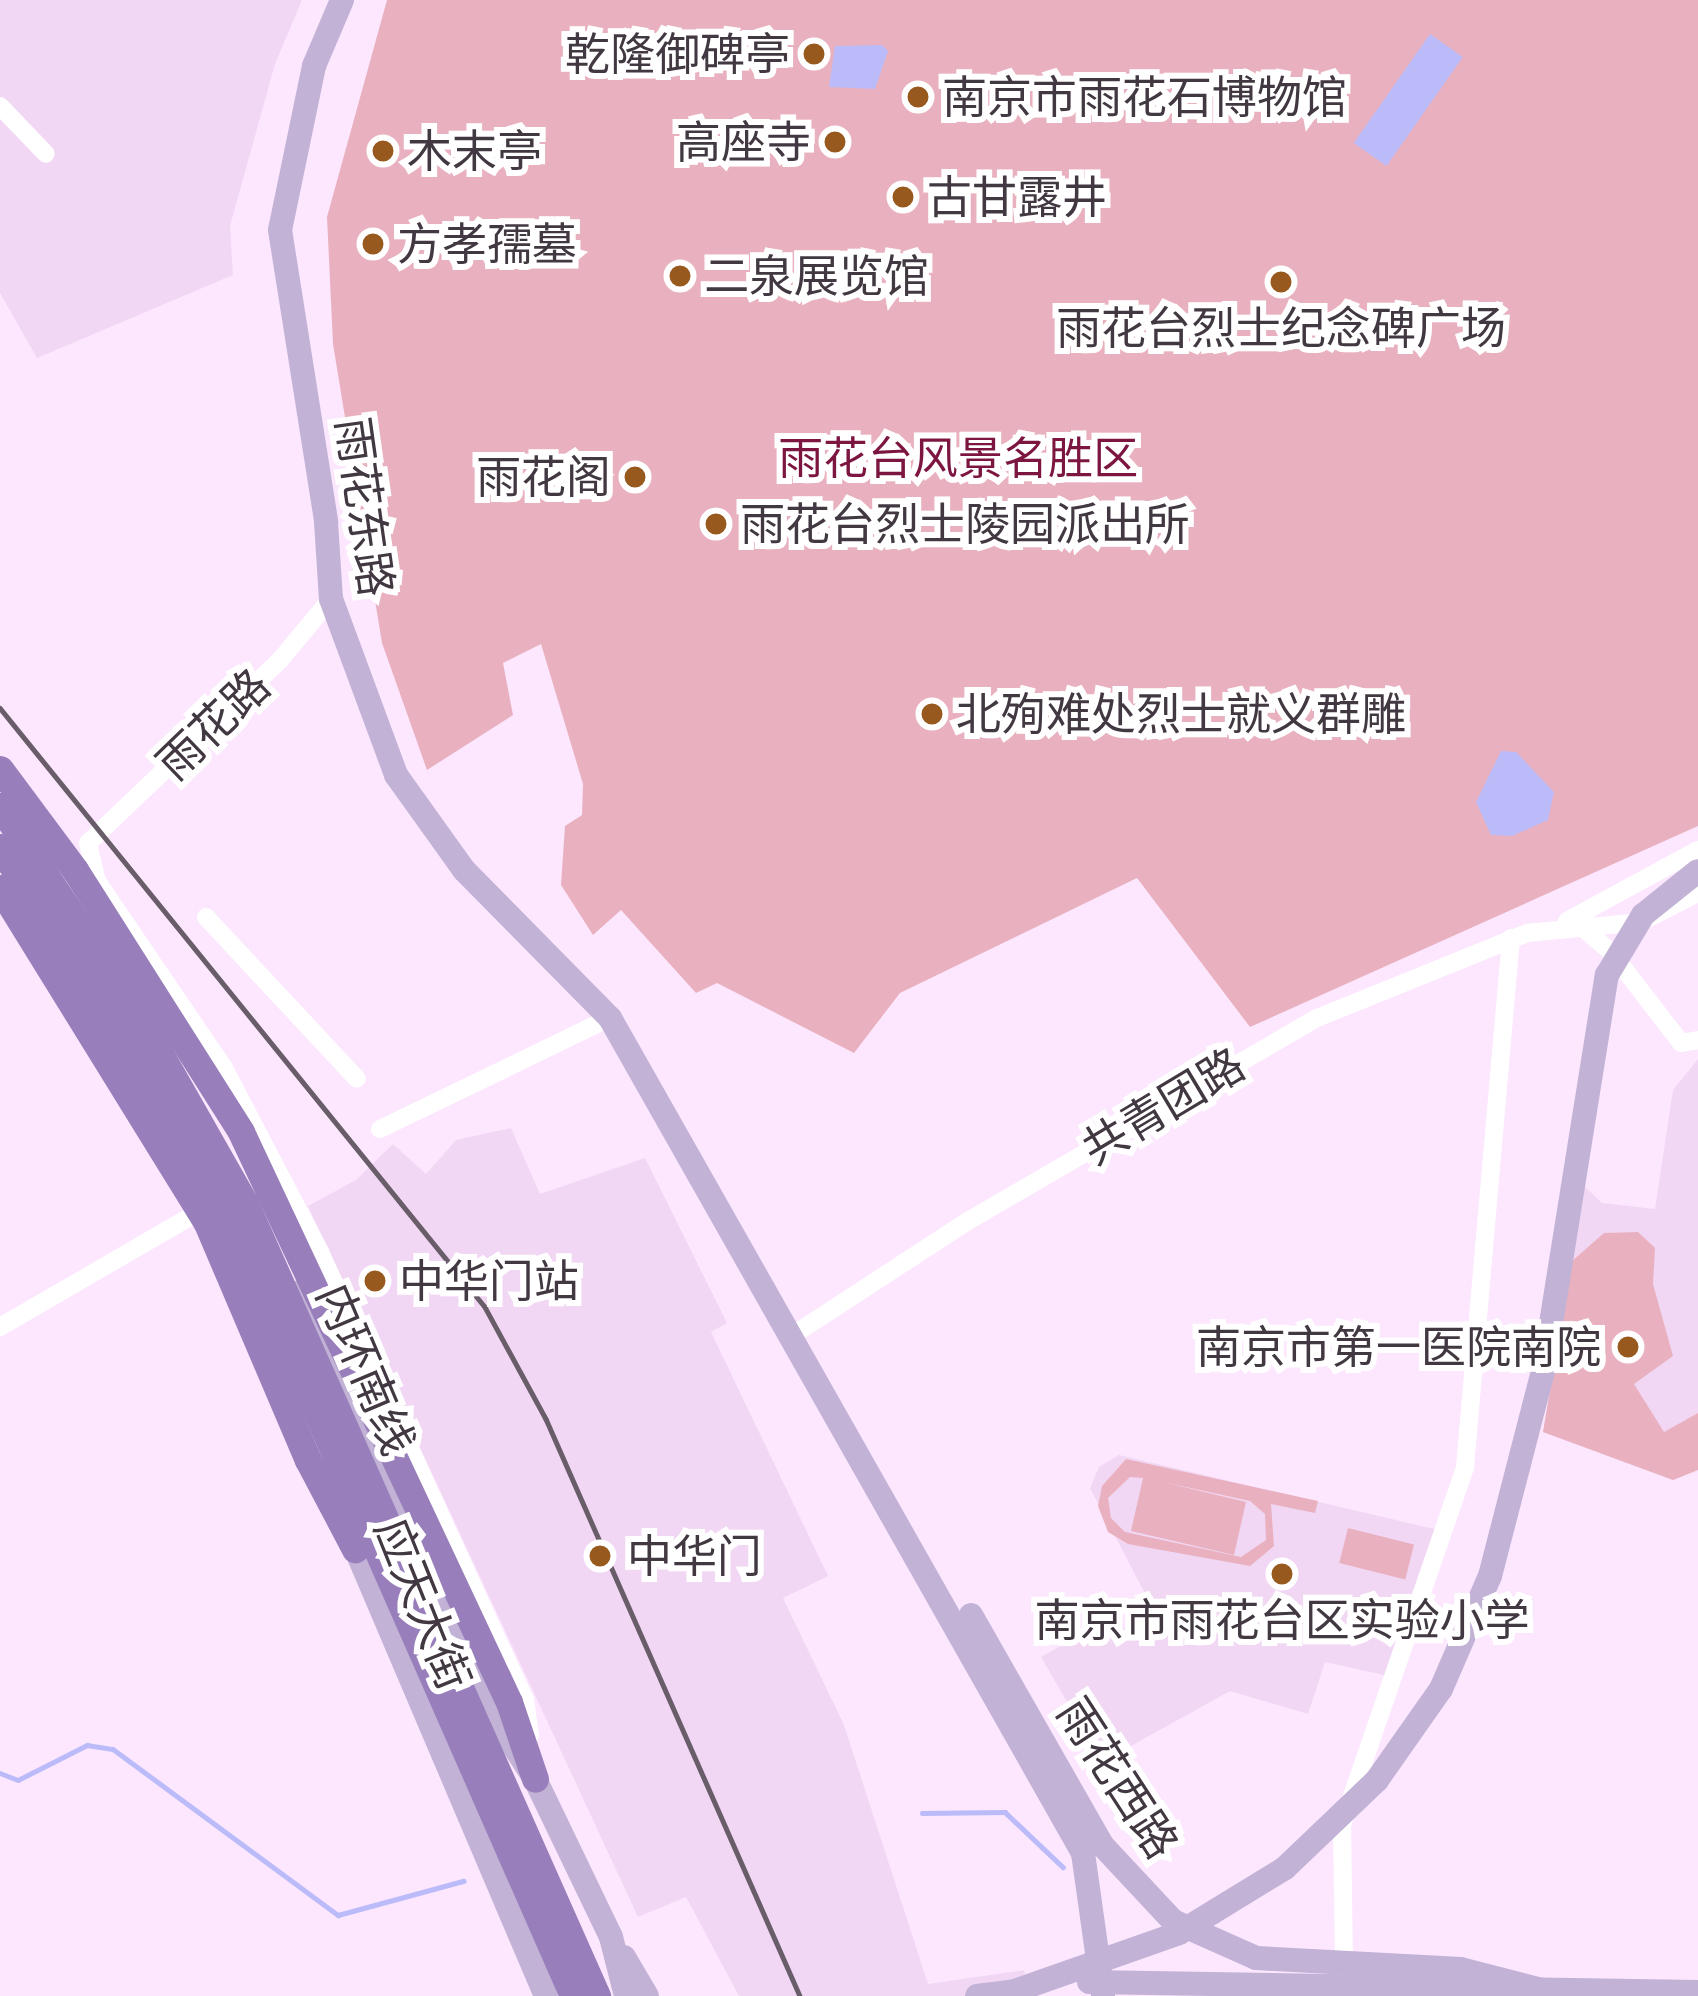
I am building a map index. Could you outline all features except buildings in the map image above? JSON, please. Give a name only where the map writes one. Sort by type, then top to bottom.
[{"type":"highway","points":[[0,769],[75,870],[241,1132],[509,1702],[535,1779]]},
{"type":"highway","name":"内环南线","points":[[0,806],[141,1020],[245,1203],[596,1996]]},
{"type":"highway","name":"内环南线","points":[[0,847],[183,1136],[250,1263],[573,1996]]},
{"type":"highway","points":[[0,888],[206,1221],[308,1460],[355,1549]]},
{"type":"main road","name":"雨花东路","points":[[342,0],[314,67],[280,230],[326,522],[331,599],[396,775],[464,869],[610,1018]]},
{"type":"main road","name":"应天大街","points":[[0,788],[227,1132],[492,1712],[535,1779],[611,1936],[646,1996]]},
{"type":"main road","points":[[977,1996],[1009,1993],[1091,1970],[1198,1924],[1318,1841],[1388,1766],[1441,1689],[1475,1616],[1559,1297],[1606,975],[1643,915],[1698,871]]},
{"type":"main road","name":"应天大街","points":[[0,873],[209,1207],[546,1996]]},
{"type":"main road","name":"雨花西路","points":[[610,1018],[1083,1853],[1103,1996]]},
{"type":"main road","name":"雨花西路","points":[[793,1335],[966,1606],[1095,1835],[1140,1892],[1173,1921],[1227,1949],[1344,1965],[1461,1969],[1557,1994]]},
{"type":"main road","points":[[1092,1901],[1111,1878],[1140,1892]]},
{"type":"main road","name":"应天大街","points":[[611,1936],[626,1996]]},
{"type":"main road","name":"雨花西路","points":[[1009,1993],[1148,1980],[1557,1994],[1698,1992]]},
{"type":"street","points":[[0,106],[46,154]]},
{"type":"street","name":"雨花路","points":[[88,843],[280,660],[331,599]]},
{"type":"street","points":[[0,752],[57,829],[71,843],[88,843]]},
{"type":"street","name":"应天大街","points":[[88,843],[97,881],[168,978],[283,1158],[525,1699],[535,1779]]},
{"type":"street","name":"共青团路","points":[[1558,926],[1698,850]]},
{"type":"street","name":"共青团路","points":[[793,1335],[1251,1054],[1365,995],[1511,938],[1558,926],[1641,922],[1698,893]]},
{"type":"street","points":[[206,917],[357,1079]]},
{"type":"street","points":[[1579,924],[1611,952],[1681,1043],[1698,1040]]},
{"type":"street","points":[[1344,1965],[1342,1826],[1465,1467],[1511,938]]},
{"type":"street","points":[[380,1129],[610,1018]]},
{"type":"street","points":[[0,1328],[209,1207],[254,1188],[283,1158]]},
{"type":"shaded area","points":[[0,0],[302,0],[275,64],[230,226],[233,275],[37,358],[0,293]]},
{"type":"shaded area","name":"南京市第一医院南院","points":[[1698,1059],[1698,1470],[1673,1480],[1543,1432],[1584,1186],[1602,1203],[1655,1209],[1673,1090]]},
{"type":"shaded area","points":[[511,1128],[540,1194],[645,1158],[727,1323],[711,1332],[828,1576],[783,1598],[844,1725],[928,1984],[1024,1970],[1029,1996],[739,1996],[686,1897],[638,1917],[308,1206],[356,1180],[393,1144],[426,1174],[456,1140]]},
{"type":"shaded area","name":"南京市雨花台区实验小学","points":[[1119,1455],[1447,1532],[1393,1677],[1325,1662],[1308,1714],[1230,1691],[1102,1762],[1041,1657],[1116,1615],[1132,1641],[1161,1624],[1090,1488],[1099,1467]]},
{"type":"green space","name":"雨花台风景名胜区","points":[[387,0],[1698,0],[1698,826],[1250,1027],[1137,878],[900,993],[854,1053],[717,983],[696,993],[621,910],[593,935],[561,885],[565,826],[582,815],[583,784],[541,644],[503,663],[513,715],[427,770],[382,643],[333,344],[327,217]]},
{"type":"green space","points":[[1638,1232],[1655,1248],[1653,1284],[1673,1356],[1634,1384],[1664,1432],[1698,1413],[1698,1470],[1673,1480],[1543,1432],[1572,1261],[1604,1233]]},
{"type":"green space","points":[[1126,1459],[1318,1501],[1315,1513],[1271,1504],[1274,1546],[1250,1566],[1128,1544],[1108,1532],[1098,1506],[1102,1486]],"holes":[[[1130,1477],[1143,1478],[1131,1531],[1234,1555],[1246,1502],[1163,1482],[1250,1501],[1265,1514],[1266,1540],[1241,1557],[1125,1532],[1111,1518],[1108,1498]]]},
{"type":"green space","points":[[1348,1528],[1414,1544],[1405,1579],[1339,1563]]},
{"type":"water","points":[[1430,34],[1463,57],[1386,166],[1354,143]]},
{"type":"water","points":[[882,45],[888,51],[875,89],[829,87],[835,46]]},
{"type":"water","points":[[1501,751],[1516,752],[1554,792],[1548,820],[1512,836],[1491,835],[1476,802]]},
{"type":"waterway","points":[[0,1773],[18,1780],[87,1745],[113,1749],[338,1915],[463,1881]]},
{"type":"waterway","points":[[922,1813],[1005,1812],[1063,1867]]},
{"type":"railway","points":[[0,708],[485,1307],[546,1419],[800,1996]]},
{"type":"place","name":"乾隆御碑亭","points":[[814,54]]},
{"type":"place","name":"南京市雨花石博物馆","points":[[918,97]]},
{"type":"place","name":"高座寺","points":[[835,142]]},
{"type":"place","name":"木末亭","points":[[383,151]]},
{"type":"place","name":"古甘露井","points":[[903,197]]},
{"type":"place","name":"方孝孺墓","points":[[373,244]]},
{"type":"place","name":"二泉展览馆","points":[[680,276]]},
{"type":"place","name":"雨花台烈士纪念碑广场","points":[[1281,282]]},
{"type":"place","name":"雨花阁","points":[[635,477]]},
{"type":"place","name":"雨花台烈士陵园派出所","points":[[716,524]]},
{"type":"place","name":"北殉难处烈士就义群雕","points":[[932,714]]},
{"type":"place","name":"中华门站","points":[[375,1281]]},
{"type":"place","name":"南京市第一医院南院","points":[[1628,1347]]},
{"type":"place","name":"中华门","points":[[600,1556]]},
{"type":"place","name":"南京市雨花台区实验小学","points":[[1282,1574]]}]
